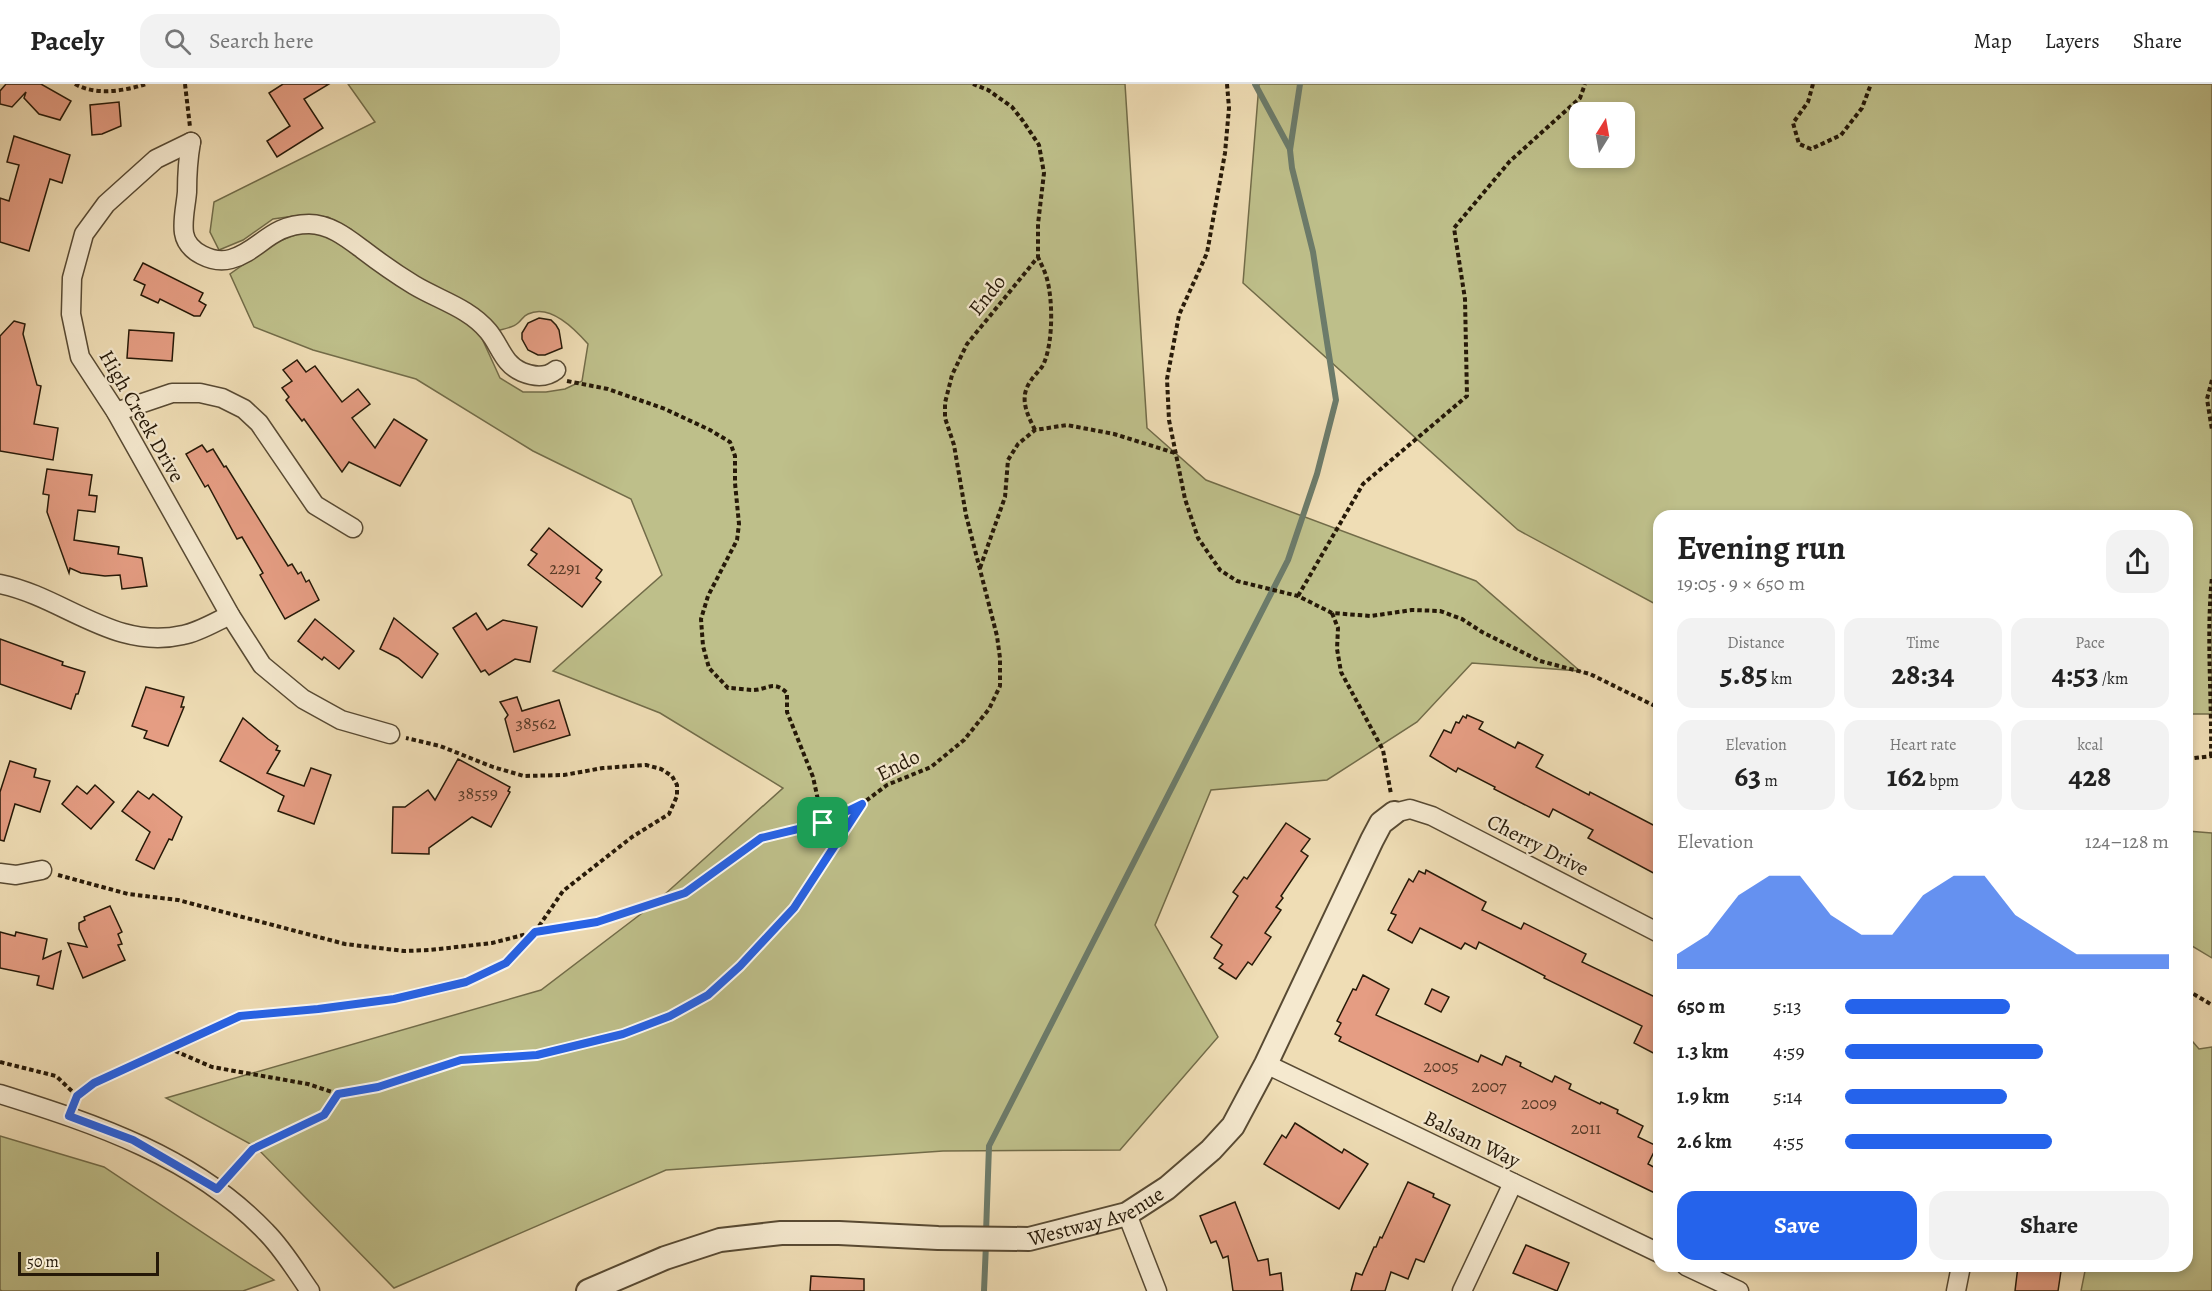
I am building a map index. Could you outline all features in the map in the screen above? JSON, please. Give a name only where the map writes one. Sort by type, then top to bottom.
[{"type":"street","points":[[191,142],[186,172],[183,232],[186,242],[203,256],[216,260],[231,259],[274,231],[310,224],[324,226],[339,232],[415,286],[471,316],[488,331],[508,363],[521,372],[537,376],[553,373]]},
{"type":"street","name":"High Creek Drive","points":[[191,142],[156,159],[106,204],[84,234],[72,278],[71,314],[80,357],[116,412],[230,615],[262,665],[303,699],[341,720],[390,734]]},
{"type":"street","points":[[116,412],[172,393],[200,393],[222,398],[244,410],[259,423],[315,505],[353,528]]},
{"type":"street","points":[[0,584],[30,593],[128,636],[158,639],[185,635],[230,615]]},
{"type":"street","name":"Cherry Drive","points":[[1394,813],[1410,809],[1432,816],[1653,930]]},
{"type":"street","name":"Westway Avenue","points":[[588,1291],[665,1258],[720,1240],[781,1233],[1029,1239],[1127,1214],[1167,1188],[1211,1150],[1233,1126],[1266,1064],[1372,840],[1381,823],[1394,813]]},
{"type":"street","points":[[0,873],[16,875],[42,870]]},
{"type":"street","name":"Balsam Way","points":[[1266,1064],[1653,1250]]},
{"type":"street","points":[[0,1094],[133,1140],[217,1189],[266,1232],[310,1291]]},
{"type":"street","points":[[1462,1291],[1513,1183]]},
{"type":"street","points":[[1127,1214],[1158,1291]]},
{"type":"street","points":[[1699,1272],[1739,1291]]},
{"type":"street","points":[[1956,1291],[1960,1272]]},
{"type":"path","points":[[75,84],[106,91],[125,90],[146,84]]},
{"type":"path","points":[[185,84],[191,142]]},
{"type":"path","points":[[973,84],[988,90],[1012,107],[1039,145],[1044,173],[1038,257],[1047,278],[1050,328],[1044,364],[1029,383],[1024,395],[1026,412],[1035,430]]},
{"type":"path","points":[[1227,84],[1229,108],[1225,153],[1207,253],[1179,315],[1167,379],[1169,420],[1175,453],[1185,499],[1198,538],[1220,570],[1237,581],[1298,596],[1332,613],[1371,616],[1412,610],[1440,611],[1462,619],[1482,632],[1540,661],[1590,674],[1653,705]]},
{"type":"path","points":[[1298,596],[1363,484],[1467,396],[1465,299],[1454,228],[1510,161],[1580,98],[1585,84]]},
{"type":"path","points":[[1813,84],[1808,102],[1793,123],[1799,144],[1811,149],[1841,135],[1862,108],[1871,84]]},
{"type":"path","name":"Endo","points":[[338,1094],[378,1087],[461,1060],[537,1055],[613,1037],[680,1011],[708,995],[740,966],[794,908],[862,804],[887,785],[931,767],[964,741],[989,709],[1000,686],[1000,658],[997,636],[966,515],[954,445],[945,418],[945,403],[952,375],[967,345],[1038,257]]},
{"type":"path","points":[[553,373],[570,382],[608,389],[665,409],[730,442],[735,456],[735,483],[740,524],[737,540],[724,563],[701,619],[703,646],[709,668],[728,688],[754,690],[780,686],[787,693],[787,712],[813,777],[823,823]]},
{"type":"path","points":[[2212,380],[2206,399],[2212,430]]},
{"type":"path","points":[[980,568],[1005,497],[1008,460],[1018,444],[1035,430],[1067,425],[1114,434],[1175,453]]},
{"type":"path","points":[[2193,758],[2212,756],[2209,613],[2212,577]]},
{"type":"path","points":[[1332,613],[1338,628],[1337,649],[1341,672],[1383,750],[1394,813]]},
{"type":"path","points":[[69,1116],[77,1096],[94,1083],[240,1016],[394,999],[466,982],[506,963],[535,932],[563,891],[632,837],[669,814],[677,796],[677,785],[672,776],[661,769],[646,765],[603,768],[564,775],[524,776],[493,767],[440,746],[390,734]]},
{"type":"path","points":[[42,870],[81,883],[128,894],[178,900],[314,937],[374,948],[404,951],[467,946],[597,922],[685,893],[761,838],[823,823],[862,804]]},
{"type":"path","points":[[2193,994],[2212,1005]]},
{"type":"path","points":[[168,1048],[212,1067],[308,1084],[338,1094],[324,1115],[253,1149],[217,1189]]},
{"type":"path","points":[[0,1062],[56,1076],[77,1096]]},
{"type":"green space","points":[[348,84],[1125,84],[1147,428],[1206,480],[1476,581],[1580,671],[1472,663],[1417,722],[1327,780],[1211,790],[1155,925],[1218,1037],[1120,1150],[943,1151],[666,1170],[394,1288],[256,1147],[166,1098],[541,990],[654,904],[783,788],[660,713],[553,671],[662,575],[631,499],[533,451],[416,379],[313,350],[254,327],[230,274],[274,243],[303,232],[330,236],[453,311],[479,332],[500,378],[523,392],[565,389],[582,381],[588,344],[561,319],[545,312],[536,312],[526,315],[513,326],[496,331],[361,242],[351,229],[328,217],[302,215],[273,219],[243,240],[219,250],[210,232],[214,202],[375,122]]},
{"type":"green space","points":[[1259,84],[2212,84],[2212,714],[2193,714],[2193,510],[1653,510],[1653,603],[1518,530],[1243,283]]},
{"type":"green space","points":[[2193,831],[2212,833],[2212,958],[2193,947]]},
{"type":"green space","points":[[2193,1042],[2199,1049],[2212,1047],[2212,1291],[2081,1291],[2085,1272],[2193,1272]]},
{"type":"green space","points":[[0,1136],[104,1167],[274,1280],[243,1291],[0,1290]]},
{"type":"building","points":[[6,84],[41,84],[71,101],[60,120],[39,114],[24,98],[26,92],[12,107],[0,104],[0,91]]},
{"type":"building","points":[[283,84],[329,84],[304,99],[323,128],[277,157],[267,141],[290,126],[269,93]]},
{"type":"building","points":[[119,102],[121,126],[102,134],[92,135],[90,105]]},
{"type":"building","points":[[14,136],[70,155],[62,183],[50,179],[29,251],[0,242],[0,198],[9,201],[19,165],[7,162]]},
{"type":"building","points":[[143,263],[203,293],[199,301],[206,305],[200,316],[194,316],[160,299],[158,303],[141,295],[145,285],[134,280]]},
{"type":"building","points":[[539,318],[551,320],[556,325],[562,348],[545,355],[538,355],[528,350],[522,339],[522,333],[528,323]]},
{"type":"building","points":[[14,321],[25,324],[23,334],[37,385],[41,386],[34,424],[58,428],[53,460],[0,451],[0,336]]},
{"type":"building","points":[[129,330],[174,333],[172,361],[127,358]]},
{"type":"building","points":[[297,360],[306,372],[315,366],[342,402],[358,389],[370,404],[352,418],[375,448],[394,419],[427,440],[400,486],[349,462],[342,472],[304,419],[302,421],[286,400],[289,397],[282,388],[292,381],[283,370]]},
{"type":"building","points":[[202,445],[207,452],[213,449],[224,467],[226,466],[288,566],[292,564],[298,574],[301,572],[306,582],[309,580],[319,600],[285,619],[260,575],[263,573],[242,537],[237,539],[208,485],[205,487],[186,454]]},
{"type":"building","points":[[47,469],[92,475],[89,495],[97,496],[95,512],[78,510],[74,540],[119,547],[118,554],[142,558],[147,586],[122,589],[120,575],[81,573],[70,568],[69,573],[47,512],[49,495],[43,494]]},
{"type":"building","points":[[549,528],[602,570],[596,578],[601,582],[582,607],[528,565],[537,554],[531,550]]},
{"type":"building","points":[[476,613],[487,630],[503,620],[537,627],[530,662],[515,659],[489,675],[485,670],[481,672],[453,628]]},
{"type":"building","points":[[394,618],[438,654],[422,678],[398,658],[380,649]]},
{"type":"building","points":[[315,619],[354,651],[339,669],[324,657],[322,660],[298,641]]},
{"type":"building","points":[[0,639],[85,672],[71,709],[0,684]]},
{"type":"building","points":[[146,687],[184,697],[181,707],[184,707],[168,746],[144,738],[147,731],[132,726]]},
{"type":"building","points":[[517,697],[522,711],[559,700],[570,735],[514,752],[505,719],[508,715],[500,702]]},
{"type":"building","points":[[1467,715],[1483,722],[1479,729],[1515,748],[1518,742],[1543,755],[1536,767],[1653,825],[1653,873],[1588,838],[1593,830],[1553,809],[1549,817],[1458,768],[1456,772],[1430,756],[1444,730],[1451,733],[1456,722],[1459,723],[1463,716],[1466,718]]},
{"type":"building","points":[[243,718],[278,746],[276,750],[280,751],[267,773],[304,786],[311,768],[331,775],[314,824],[278,811],[284,796],[220,761]]},
{"type":"building","points":[[458,759],[510,787],[508,791],[510,792],[491,827],[472,817],[429,848],[429,854],[392,853],[393,807],[405,807],[428,790],[435,800]]},
{"type":"building","points":[[10,761],[36,769],[34,777],[50,781],[40,812],[15,804],[4,841],[0,840],[0,792]]},
{"type":"building","points":[[95,785],[114,802],[91,829],[62,804],[77,786],[87,794]]},
{"type":"building","points":[[138,791],[149,799],[153,794],[182,817],[172,840],[169,839],[154,869],[136,860],[150,832],[122,811]]},
{"type":"building","points":[[1286,823],[1310,839],[1301,851],[1308,856],[1281,896],[1283,898],[1276,907],[1281,910],[1265,933],[1271,937],[1252,965],[1248,962],[1236,979],[1219,968],[1223,964],[1214,958],[1222,945],[1211,937],[1238,896],[1233,892],[1244,877],[1247,879]]},
{"type":"building","points":[[1426,870],[1486,902],[1482,910],[1521,929],[1524,923],[1586,954],[1582,962],[1653,996],[1653,1053],[1634,1043],[1642,1026],[1544,978],[1545,976],[1479,942],[1476,949],[1465,943],[1461,949],[1420,928],[1412,943],[1388,930],[1396,915],[1391,913],[1409,879],[1413,882],[1419,871],[1425,874]]},
{"type":"building","points":[[110,906],[122,932],[118,934],[122,944],[118,945],[125,960],[83,978],[68,943],[87,947],[79,929],[79,923],[85,920],[84,917]]},
{"type":"building","points":[[0,932],[15,936],[16,932],[47,939],[43,959],[61,951],[53,989],[37,985],[39,976],[0,968]]},
{"type":"building","points":[[1363,975],[1389,989],[1376,1015],[1478,1062],[1481,1055],[1502,1065],[1506,1056],[1521,1063],[1520,1066],[1552,1082],[1555,1076],[1571,1084],[1569,1089],[1618,1110],[1617,1113],[1643,1126],[1638,1137],[1653,1144],[1653,1154],[1648,1164],[1653,1167],[1653,1192],[1339,1041],[1341,1037],[1335,1034],[1341,1023],[1337,1021],[1353,989],[1356,990]]},
{"type":"building","points":[[1432,989],[1449,997],[1441,1012],[1425,1004]]},
{"type":"building","points":[[1295,1123],[1342,1153],[1344,1149],[1368,1164],[1339,1209],[1264,1164],[1282,1135],[1286,1138]]},
{"type":"building","points":[[1408,1182],[1434,1194],[1433,1197],[1450,1205],[1424,1262],[1416,1259],[1408,1279],[1391,1272],[1385,1291],[1351,1291],[1356,1273],[1362,1275]]},
{"type":"building","points":[[1235,1202],[1258,1261],[1268,1259],[1270,1275],[1281,1273],[1283,1291],[1233,1291],[1228,1256],[1223,1258],[1216,1241],[1211,1243],[1200,1216]]},
{"type":"building","points":[[1526,1245],[1569,1263],[1557,1291],[1513,1273]]},
{"type":"building","points":[[2017,1272],[2061,1272],[2058,1291],[2015,1291]]},
{"type":"building","points":[[811,1276],[864,1279],[864,1291],[810,1291]]},
{"type":"waterway","points":[[1255,84],[1290,149]]},
{"type":"waterway","points":[[986,1233],[989,1146],[1288,560],[1317,474],[1336,400],[1313,252],[1292,168],[1290,150],[1300,84]]},
{"type":"waterway","points":[[984,1291],[986,1244]]},
{"type":"route","points":[[862,804],[794,908],[740,966],[708,995],[670,1016],[623,1034],[537,1055],[461,1060],[378,1087],[338,1094],[324,1115],[253,1149],[217,1189],[133,1140],[69,1116],[77,1096],[94,1083],[240,1016],[394,999],[466,982],[506,963],[535,932],[597,922],[685,893],[761,838],[823,823],[862,804]]}]
